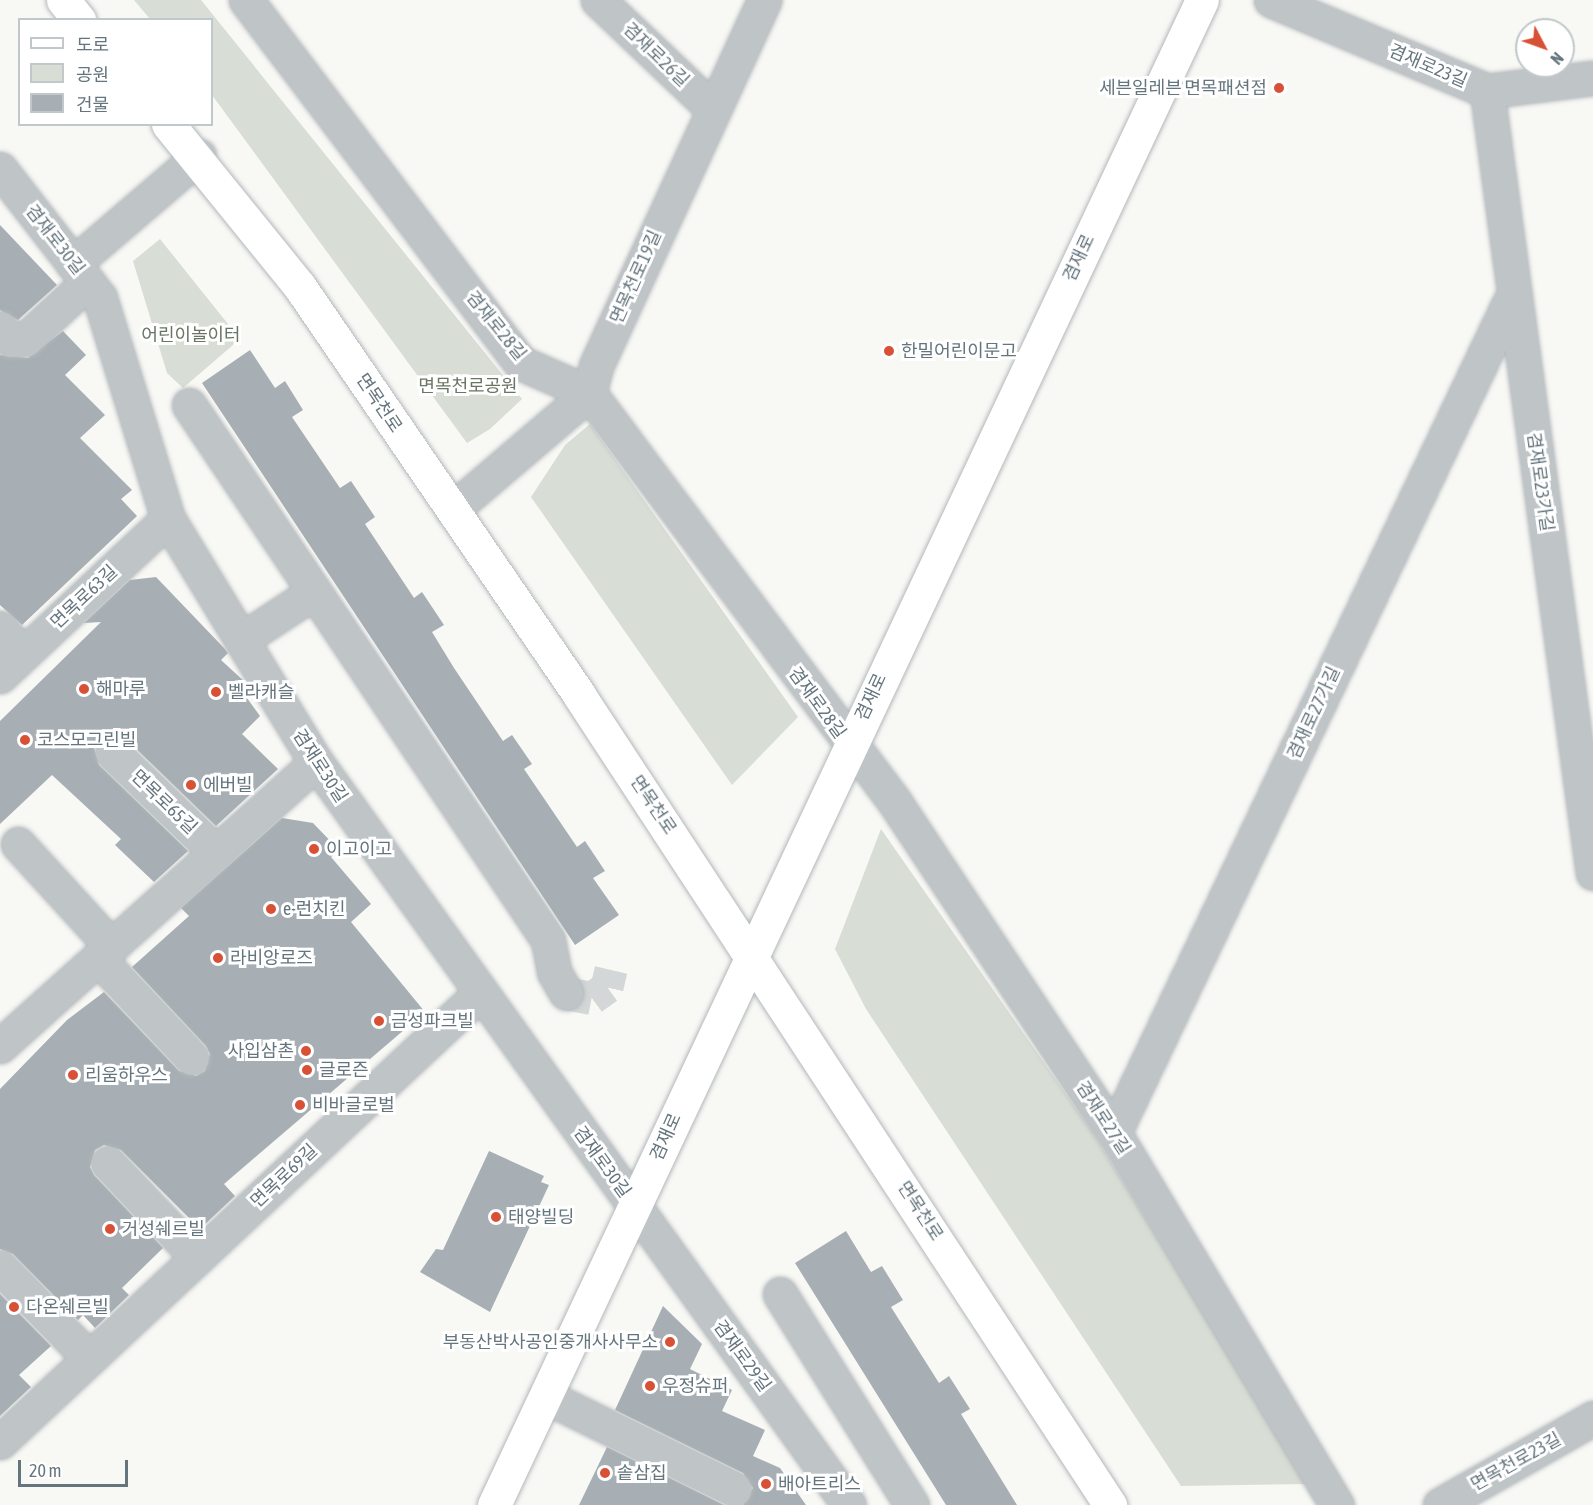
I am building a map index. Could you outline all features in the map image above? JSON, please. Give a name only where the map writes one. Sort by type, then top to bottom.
[{"type":"main road","points":[[63,0],[77,18]]},
{"type":"main road","name":"겸재로","points":[[494,1505],[634,1207],[751,950],[1202,0]]},
{"type":"main road","name":"면목천로","points":[[170,126],[199,156],[300,287],[751,950],[1110,1505]]},
{"type":"street","name":"겸재로28길","points":[[246,0],[521,363],[589,393],[848,745]]},
{"type":"street","name":"겸재로26길","points":[[598,0],[713,109]]},
{"type":"street","name":"면목천로19길","points":[[589,393],[596,366],[764,0]]},
{"type":"street","name":"겸재로23길","points":[[1271,0],[1487,91],[1593,78]]},
{"type":"street","name":"겸재로23가길","points":[[1487,91],[1593,873]]},
{"type":"street","points":[[80,273],[199,156]]},
{"type":"street","name":"겸재로30길","points":[[0,169],[103,305],[168,519],[241,640],[316,762],[479,994],[634,1207]]},
{"type":"street","name":"겸재로30길","points":[[0,328],[11,340],[26,339],[80,273]]},
{"type":"street","name":"겸재로27가길","points":[[1114,1133],[1514,293]]},
{"type":"street","points":[[452,510],[589,393]]},
{"type":"street","points":[[189,405],[549,940],[554,972],[566,993]]},
{"type":"street","name":"면목로63길","points":[[0,676],[168,519]]},
{"type":"street","points":[[241,640],[314,592]]},
{"type":"street","points":[[0,628],[24,654]]},
{"type":"street","name":"겸재로27길","points":[[848,745],[894,801],[1114,1133],[1337,1505]]},
{"type":"street","name":"면목로65길","points":[[112,752],[216,852]]},
{"type":"street","points":[[0,1046],[316,762]]},
{"type":"street","points":[[18,844],[192,1058]]},
{"type":"street","name":"면목로69길","points":[[1,1439],[479,994]]},
{"type":"street","points":[[108,1163],[197,1257]]},
{"type":"street","name":"겸재로29길","points":[[634,1207],[849,1505]]},
{"type":"street","points":[[0,1267],[89,1358]]},
{"type":"street","points":[[780,1294],[912,1505]]},
{"type":"street","points":[[545,1396],[734,1489]]},
{"type":"street","name":"면목천로23길","points":[[1440,1505],[1593,1418]]},
{"type":"green space","name":"면목천로공원","points":[[134,0],[201,0],[522,399],[490,429],[467,443],[213,96],[213,18],[149,18]]},
{"type":"green space","name":"어린이놀이터","points":[[160,239],[240,339],[183,388],[167,373],[133,261]]},
{"type":"green space","points":[[590,424],[798,717],[732,785],[531,497],[565,445]]},
{"type":"green space","points":[[881,829],[1091,1130],[1309,1484],[1181,1486],[866,1009],[835,949]]},
{"type":"building","points":[[0,225],[57,285],[18,320],[0,310]]},
{"type":"building","points":[[63,331],[86,355],[65,375],[105,415],[80,438],[132,490],[121,499],[137,516],[22,625],[0,605],[0,355],[28,358]]},
{"type":"building","points":[[250,350],[275,388],[285,381],[303,410],[292,417],[340,488],[351,481],[375,517],[365,524],[414,598],[422,592],[444,625],[432,632],[454,668],[503,741],[512,735],[532,764],[524,769],[577,847],[585,841],[605,871],[593,878],[619,915],[575,945],[202,383]]},
{"type":"building","points":[[156,577],[228,653],[221,660],[245,682],[239,687],[260,716],[242,734],[278,769],[216,826],[125,738],[116,734],[99,739],[94,748],[99,765],[188,851],[154,882],[115,845],[121,839],[52,775],[0,824],[0,721],[101,622],[84,623],[130,580]]},
{"type":"building","points":[[282,818],[313,823],[339,850],[331,857],[371,904],[351,922],[425,1012],[224,1184],[235,1196],[200,1229],[121,1150],[104,1145],[95,1150],[90,1167],[94,1175],[163,1248],[122,1288],[129,1295],[95,1328],[83,1315],[78,1320],[13,1254],[0,1249],[0,1089],[67,1020],[104,992],[179,1071],[196,1076],[205,1071],[210,1054],[206,1046],[132,967],[189,916],[181,908]]},
{"type":"building","name":"태양빌딩","points":[[489,1151],[544,1176],[541,1182],[549,1185],[490,1312],[420,1272],[436,1249],[443,1250]]},
{"type":"building","points":[[846,1231],[871,1272],[882,1266],[903,1300],[891,1307],[939,1383],[949,1376],[970,1409],[961,1414],[1017,1505],[946,1505],[795,1263]]},
{"type":"building","name":"다온쉐르빌","points":[[0,1294],[51,1346],[19,1375],[31,1387],[0,1416]]},
{"type":"building","points":[[663,1306],[702,1344],[690,1369],[732,1390],[722,1411],[765,1430],[753,1456],[780,1468],[806,1505],[743,1505],[753,1488],[743,1473],[615,1410]]},
{"type":"building","points":[[607,1447],[724,1505],[579,1505]]},
{"type":"tunnel","points":[[566,993],[592,998],[607,987],[611,969]]},
{"type":"place","name":"세븐일레븐 면목패션점","points":[[1279,88]]},
{"type":"place","name":"한밀어린이문고","points":[[889,351]]},
{"type":"place","name":"해마루","points":[[84,689]]},
{"type":"place","name":"벨라캐슬","points":[[216,692]]},
{"type":"place","name":"코스모그린빌","points":[[25,740]]},
{"type":"place","name":"에버빌","points":[[191,785]]},
{"type":"place","name":"이고이고","points":[[314,849]]},
{"type":"place","name":"e-런치킨","points":[[271,909]]},
{"type":"place","name":"라비앙로즈","points":[[218,958]]},
{"type":"place","name":"금성파크빌","points":[[379,1021]]},
{"type":"place","name":"사입삼촌","points":[[306,1051]]},
{"type":"place","name":"글로즌","points":[[307,1070]]},
{"type":"place","name":"리움하우스","points":[[73,1075]]},
{"type":"place","name":"비바글로벌","points":[[300,1105]]},
{"type":"place","name":"태양빌딩","points":[[496,1217]]},
{"type":"place","name":"거성쉐르빌","points":[[110,1229]]},
{"type":"place","name":"다온쉐르빌","points":[[14,1307]]},
{"type":"place","name":"부동산박사공인중개사사무소","points":[[670,1342]]},
{"type":"place","name":"우정슈퍼","points":[[650,1386]]},
{"type":"place","name":"솥삼집","points":[[605,1473]]},
{"type":"place","name":"배아트리스","points":[[766,1484]]}]
